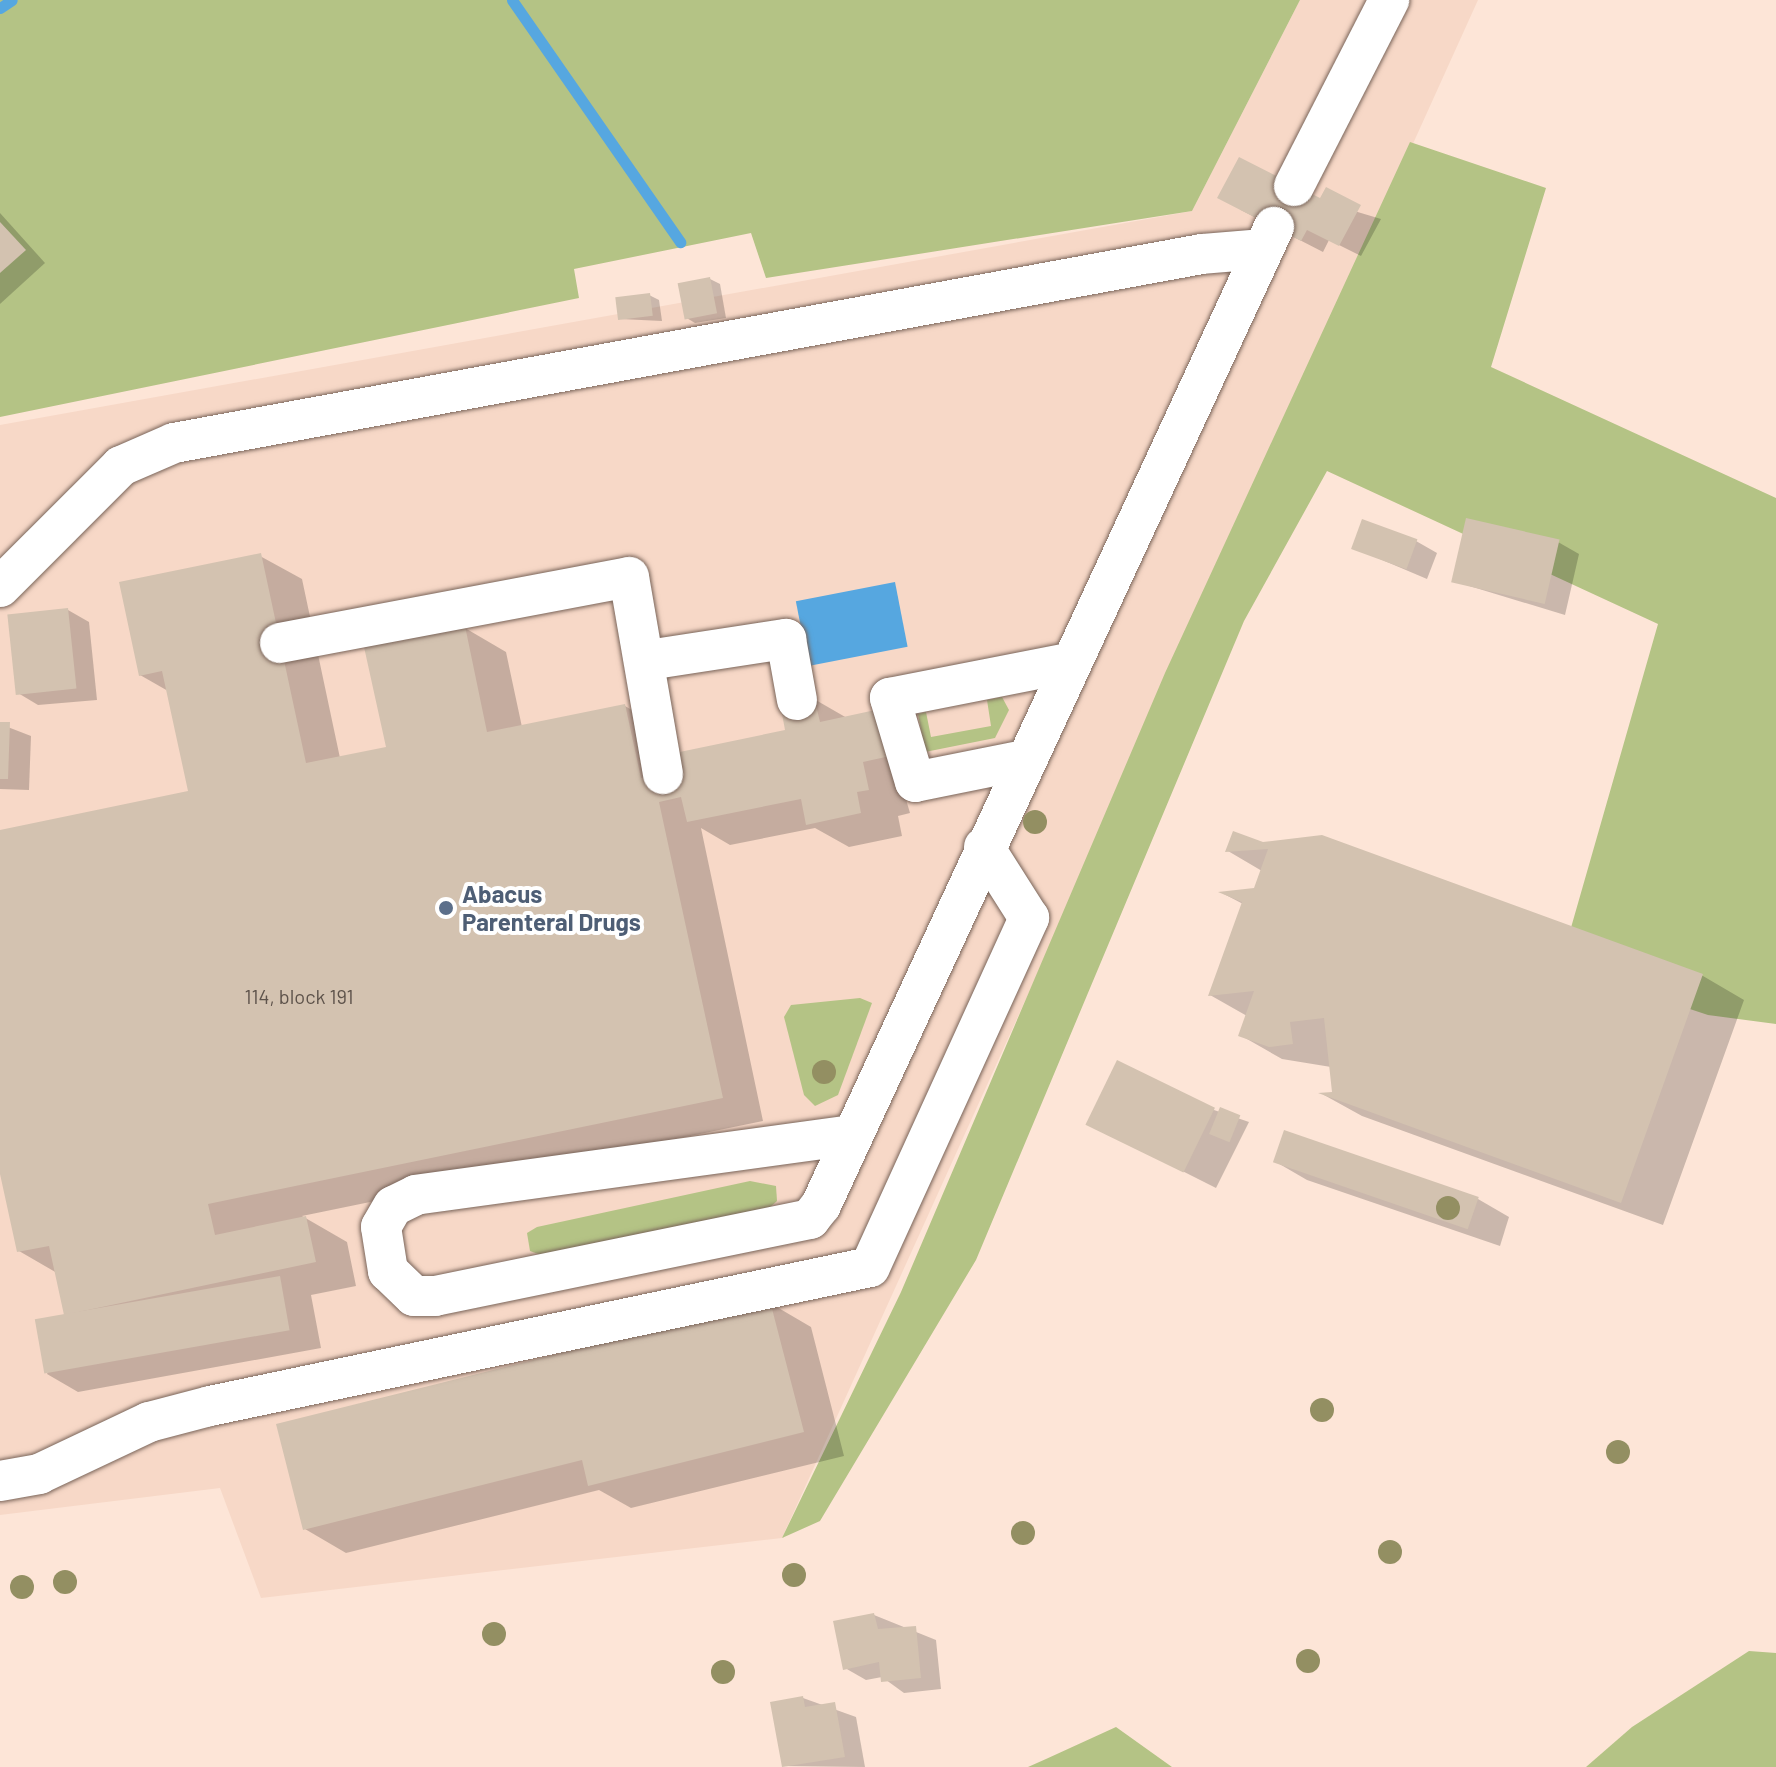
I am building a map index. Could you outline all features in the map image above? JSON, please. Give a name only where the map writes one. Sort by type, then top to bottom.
[{"type":"lane","points":[[1294,186],[1389,0]]},
{"type":"lane","points":[[0,587],[121,466],[174,443],[1202,254],[1268,238],[1068,663],[852,1135],[810,1219],[435,1296],[414,1296],[388,1271],[381,1227],[393,1206],[416,1195],[852,1135]]},
{"type":"lane","points":[[280,643],[629,577],[648,660],[663,774]]},
{"type":"lane","points":[[648,660],[786,639],[797,700]]},
{"type":"lane","points":[[1024,760],[915,782],[890,698],[1068,663]]},
{"type":"lane","points":[[0,1481],[39,1474],[149,1422],[210,1406],[870,1267],[1029,918],[984,847]]},
{"type":"shaded area","points":[[1300,0],[1478,0],[782,1538],[261,1598],[220,1488],[0,1515],[0,425],[1192,211]]},
{"type":"green space","points":[[0,0],[1300,0],[1192,211],[766,278],[751,233],[574,269],[579,298],[0,417]]},
{"type":"green space","points":[[1410,142],[1546,188],[1491,367],[1776,498],[1776,1024],[1708,1015],[1560,966],[1658,624],[1327,471],[1244,621],[976,1260],[820,1521],[782,1538],[901,1292],[1165,673]]},
{"type":"green space","points":[[1002,697],[1009,710],[995,738],[925,752],[918,714],[926,712],[931,737],[991,726],[987,700]]},
{"type":"green space","points":[[860,998],[872,1003],[838,1095],[815,1106],[804,1095],[784,1017],[791,1005]]},
{"type":"green space","points":[[750,1181],[776,1186],[777,1201],[759,1217],[541,1255],[530,1251],[527,1233],[537,1227]]},
{"type":"green space","points":[[1749,1651],[1776,1653],[1776,1767],[1586,1767],[1632,1727]]},
{"type":"green space","points":[[1116,1727],[1172,1767],[1028,1767],[1046,1759]]},
{"type":"water","points":[[895,582],[908,647],[808,666],[796,601]]},
{"type":"building","points":[[1239,157],[1320,198],[1326,187],[1361,205],[1339,246],[1307,230],[1301,241],[1217,198]]},
{"type":"building","points":[[0,222],[26,250],[0,273]]},
{"type":"building","points":[[710,277],[717,313],[685,320],[678,283]]},
{"type":"building","points":[[650,293],[653,316],[618,320],[615,297]]},
{"type":"building","points":[[1466,518],[1560,540],[1545,604],[1451,582]]},
{"type":"building","points":[[1362,519],[1417,539],[1406,569],[1351,549]]},
{"type":"building","points":[[261,553],[306,763],[386,747],[364,647],[465,626],[487,732],[625,704],[641,778],[674,772],[670,754],[785,730],[780,703],[814,697],[820,722],[880,709],[890,756],[863,762],[869,790],[857,792],[861,813],[806,825],[801,799],[687,822],[681,797],[659,802],[723,1098],[208,1204],[215,1235],[306,1216],[316,1262],[64,1315],[49,1246],[17,1252],[0,1174],[0,830],[188,791],[162,671],[139,676],[119,582]]},
{"type":"building","points":[[68,608],[76,689],[16,695],[7,614]]},
{"type":"building","points":[[0,722],[10,722],[8,779],[0,779]]},
{"type":"building","points":[[1233,831],[1263,842],[1322,835],[1703,974],[1621,1203],[1318,1093],[1332,1092],[1324,1018],[1290,1022],[1293,1044],[1269,1047],[1238,1036],[1254,991],[1208,996],[1242,902],[1218,892],[1254,888],[1268,849],[1225,852]]},
{"type":"building","points":[[1117,1060],[1215,1108],[1183,1172],[1085,1125]]},
{"type":"building","points":[[1220,1107],[1240,1115],[1230,1142],[1209,1134]]},
{"type":"building","points":[[1284,1130],[1479,1197],[1468,1229],[1273,1162]]},
{"type":"building","points":[[280,1276],[290,1330],[44,1373],[35,1319]]},
{"type":"building","points":[[770,1301],[804,1432],[588,1486],[582,1460],[303,1530],[276,1424]]},
{"type":"building","points":[[874,1613],[878,1629],[916,1626],[921,1678],[881,1682],[879,1662],[843,1670],[833,1621]]},
{"type":"building","points":[[803,1696],[805,1707],[835,1702],[845,1757],[782,1767],[770,1702]]},
{"type":"waterway","points":[[0,8],[12,0]]},
{"type":"waterway","points":[[512,0],[680,242]]},
{"type":"place","name":"Abacus Parenteral Drugs","points":[[446,908]]}]
